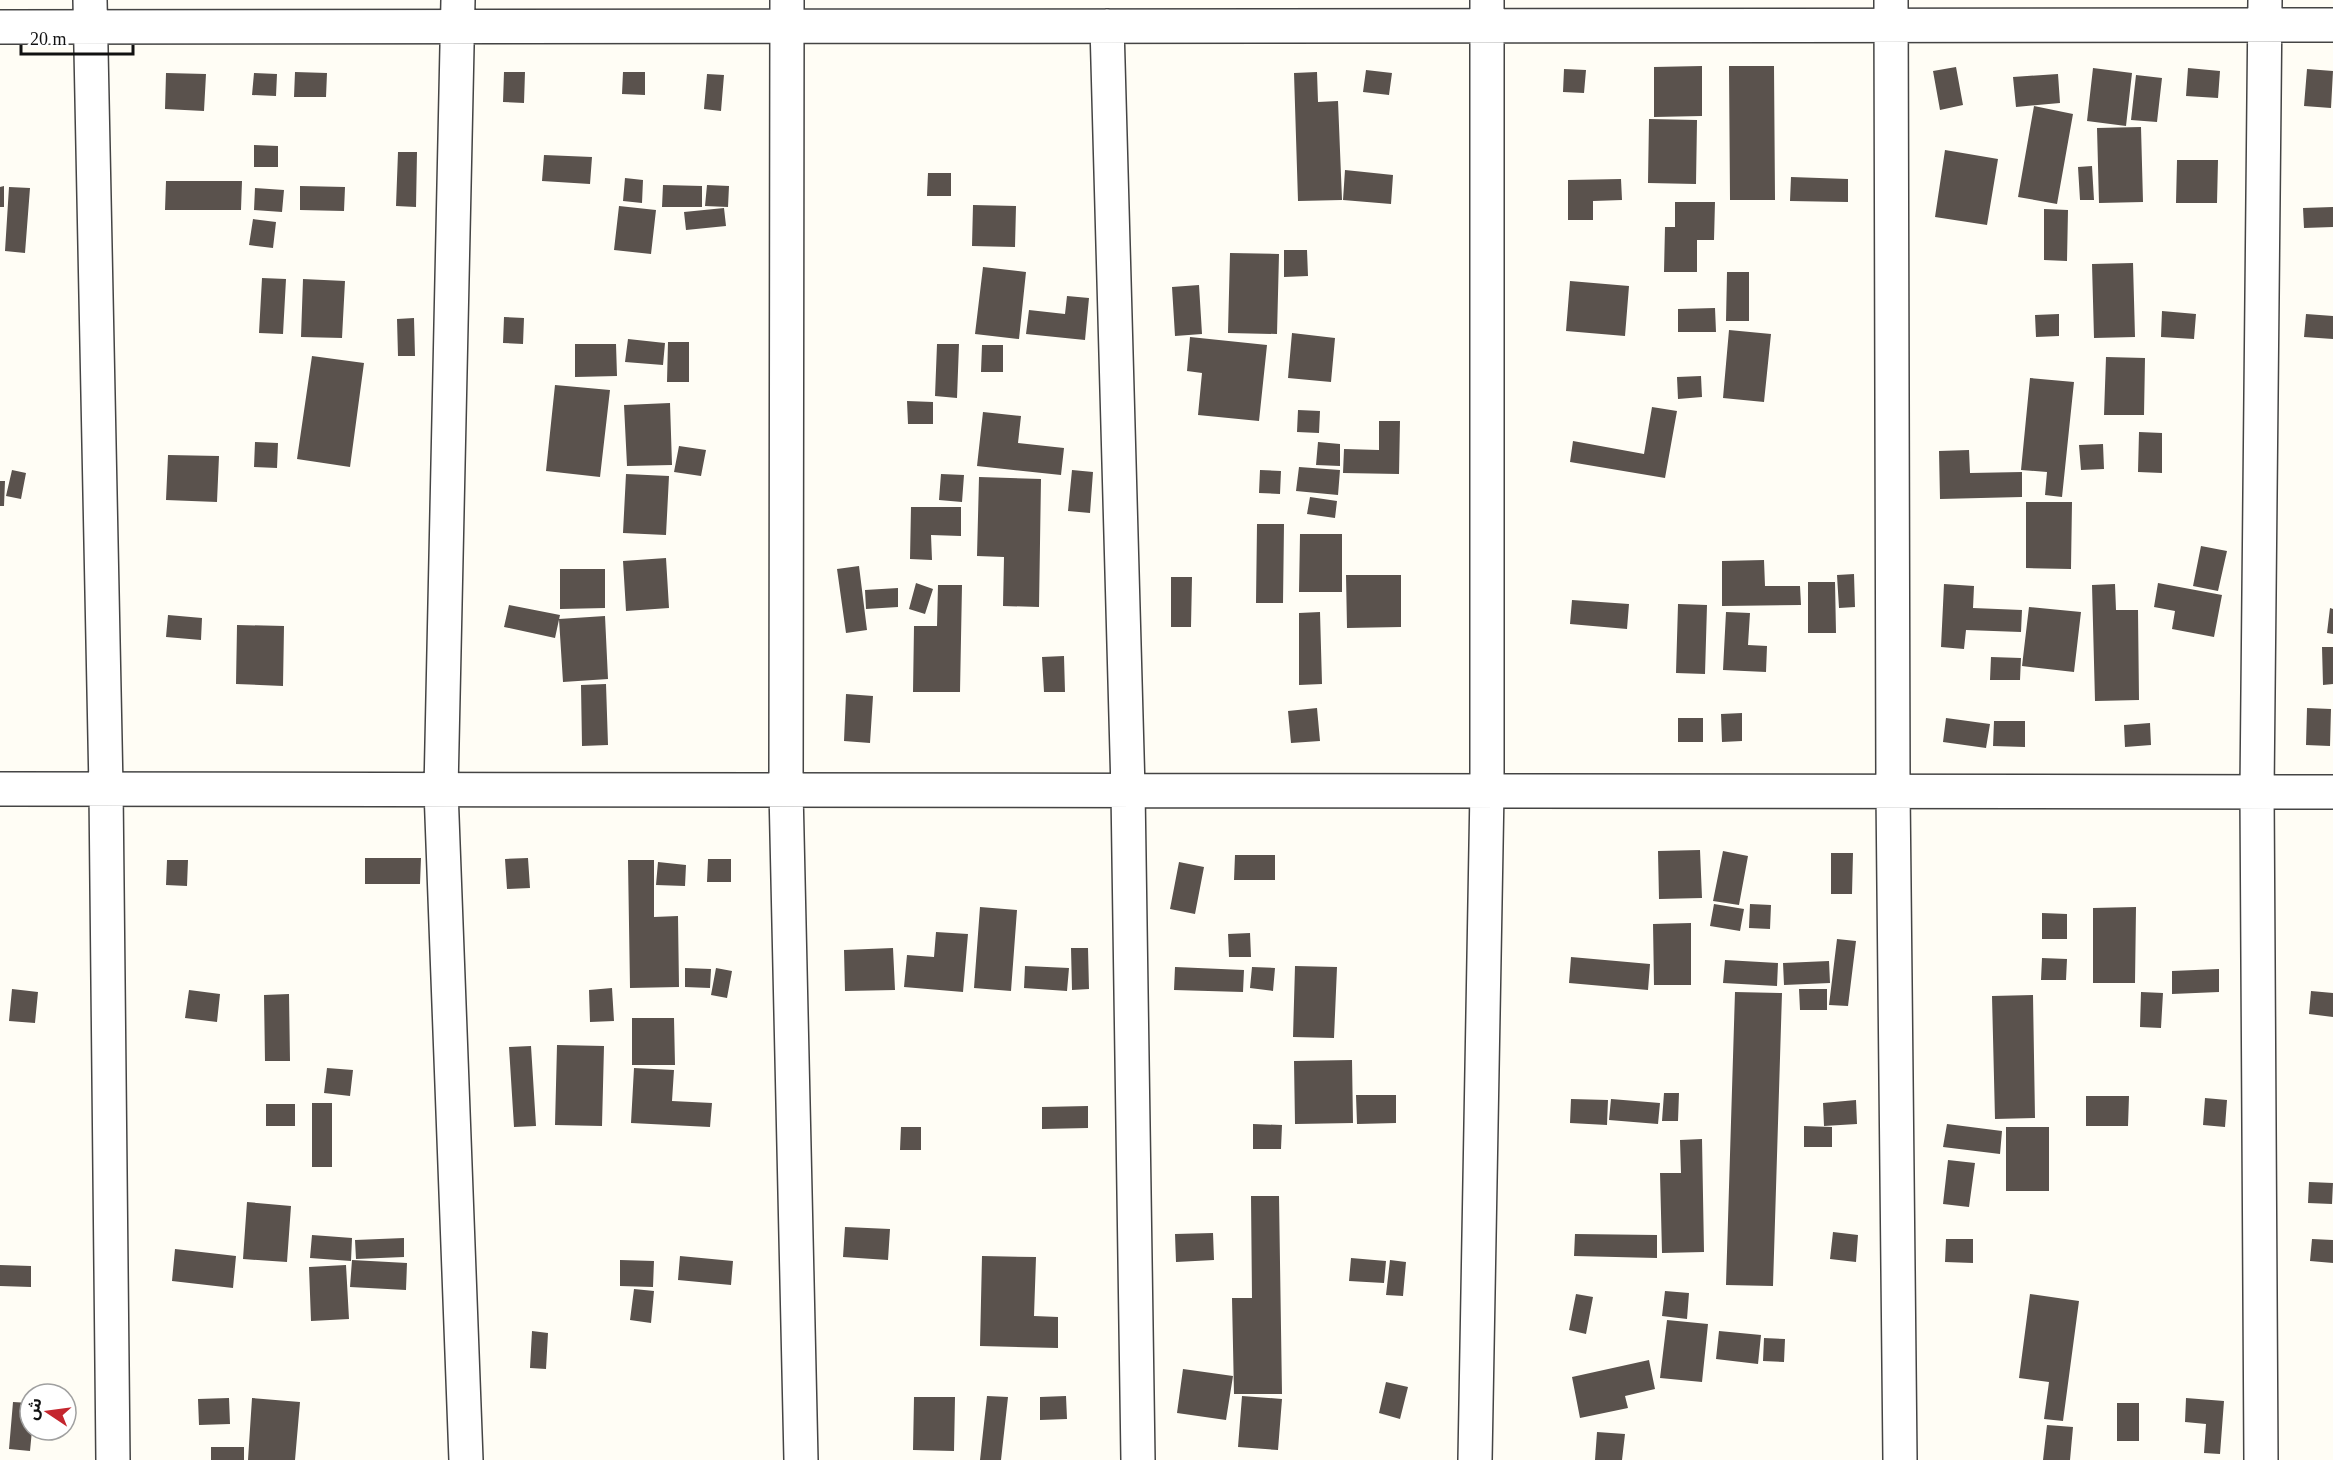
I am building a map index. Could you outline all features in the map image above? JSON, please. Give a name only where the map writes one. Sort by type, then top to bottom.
[{"type":"street","points":[[0,27],[91,13],[788,13],[1107,26],[1487,13],[2265,13],[2333,26]]},
{"type":"street","points":[[91,13],[106,789],[113,1460]]},
{"type":"street","points":[[459,13],[441,790],[466,1460]]},
{"type":"street","points":[[788,13],[786,790],[801,1460]]},
{"type":"street","points":[[1475,1460],[1487,790],[1487,13]]},
{"type":"street","points":[[1891,13],[1893,791],[1900,1460]]},
{"type":"street","points":[[2261,1460],[2257,792],[2265,13]]},
{"type":"street","points":[[1107,26],[1128,790],[1138,1460]]},
{"type":"street","points":[[0,789],[2333,792]]},
{"type":"building","points":[[1702,66],[1702,116],[1654,117],[1654,67]]},
{"type":"building","points":[[1729,66],[1774,66],[1775,200],[1730,200]]},
{"type":"building","points":[[1956,67],[1963,105],[1940,110],[1933,71]]},
{"type":"building","points":[[2093,68],[2132,73],[2126,126],[2087,121]]},
{"type":"building","points":[[2188,68],[2220,71],[2218,98],[2186,96]]},
{"type":"building","points":[[1564,69],[1586,70],[1584,93],[1563,92]]},
{"type":"building","points":[[2307,69],[2333,71],[2331,108],[2304,106]]},
{"type":"building","points":[[1366,70],[1392,73],[1389,95],[1363,92]]},
{"type":"building","points":[[295,72],[327,73],[326,97],[294,97]]},
{"type":"building","points":[[504,72],[525,72],[524,103],[503,102]]},
{"type":"building","points":[[623,72],[645,72],[645,95],[622,94]]},
{"type":"building","points":[[1317,72],[1318,102],[1338,101],[1342,200],[1298,201],[1294,73]]},
{"type":"building","points":[[166,73],[206,74],[204,111],[165,109]]},
{"type":"building","points":[[254,73],[277,74],[276,96],[252,95]]},
{"type":"building","points":[[707,74],[724,75],[721,111],[704,109]]},
{"type":"building","points":[[2058,74],[2060,103],[2016,107],[2013,77]]},
{"type":"building","points":[[2136,75],[2162,78],[2157,122],[2131,120]]},
{"type":"building","points":[[2034,106],[2073,114],[2057,204],[2018,197]]},
{"type":"building","points":[[1649,119],[1697,120],[1696,184],[1648,183]]},
{"type":"building","points":[[2141,127],[2143,202],[2099,203],[2097,128]]},
{"type":"building","points":[[254,145],[278,146],[278,167],[254,167]]},
{"type":"building","points":[[1945,150],[1998,159],[1987,225],[1935,217]]},
{"type":"building","points":[[398,152],[417,152],[416,207],[396,206]]},
{"type":"building","points":[[544,155],[592,157],[590,184],[542,181]]},
{"type":"building","points":[[2177,160],[2218,160],[2217,203],[2176,203]]},
{"type":"building","points":[[2092,166],[2094,200],[2080,200],[2078,167]]},
{"type":"building","points":[[1345,170],[1393,175],[1391,204],[1343,200]]},
{"type":"building","points":[[928,173],[951,173],[951,196],[927,196]]},
{"type":"building","points":[[1791,177],[1848,179],[1848,202],[1790,201]]},
{"type":"building","points":[[625,178],[643,180],[642,203],[623,201]]},
{"type":"building","points":[[1621,179],[1622,200],[1593,201],[1593,220],[1568,220],[1568,180]]},
{"type":"building","points":[[166,181],[242,181],[241,210],[165,210]]},
{"type":"building","points":[[663,185],[702,186],[702,207],[662,207]]},
{"type":"building","points":[[707,185],[729,186],[728,207],[705,206]]},
{"type":"building","points":[[4,186],[4,207],[0,207],[0,187]]},
{"type":"building","points":[[300,186],[345,187],[344,211],[300,210]]},
{"type":"building","points":[[9,187],[30,188],[25,253],[5,251]]},
{"type":"building","points":[[255,188],[284,190],[282,212],[254,210]]},
{"type":"building","points":[[1675,202],[1715,202],[1714,240],[1697,240],[1697,272],[1664,272],[1665,227],[1675,227]]},
{"type":"building","points":[[973,205],[1016,206],[1015,247],[972,246]]},
{"type":"building","points":[[619,206],[656,210],[651,254],[614,250]]},
{"type":"building","points":[[2333,207],[2333,227],[2304,228],[2303,208]]},
{"type":"building","points":[[724,208],[726,226],[686,230],[684,212]]},
{"type":"building","points":[[2044,209],[2068,210],[2067,261],[2044,260]]},
{"type":"building","points":[[253,219],[276,222],[273,248],[249,245]]},
{"type":"building","points":[[1284,250],[1307,250],[1308,276],[1284,277]]},
{"type":"building","points":[[1230,253],[1279,254],[1277,334],[1228,333]]},
{"type":"building","points":[[2133,263],[2135,337],[2094,338],[2092,264]]},
{"type":"building","points":[[983,267],[1026,272],[1019,339],[975,334]]},
{"type":"building","points":[[1727,272],[1749,272],[1749,321],[1726,321]]},
{"type":"building","points":[[262,278],[286,279],[283,334],[259,333]]},
{"type":"building","points":[[303,279],[345,281],[342,338],[301,337]]},
{"type":"building","points":[[1570,281],[1629,286],[1625,336],[1566,331]]},
{"type":"building","points":[[1199,285],[1202,334],[1175,336],[1172,287]]},
{"type":"building","points":[[1067,296],[1089,298],[1085,340],[1026,334],[1029,310],[1065,314]]},
{"type":"building","points":[[1715,308],[1716,332],[1678,332],[1678,309]]},
{"type":"building","points":[[2162,311],[2196,314],[2194,339],[2161,337]]},
{"type":"building","points":[[2059,314],[2059,336],[2036,337],[2035,315]]},
{"type":"building","points":[[2306,314],[2333,316],[2333,339],[2304,337]]},
{"type":"building","points":[[504,317],[524,318],[523,344],[503,343]]},
{"type":"building","points":[[414,318],[415,356],[398,356],[397,319]]},
{"type":"building","points":[[1729,330],[1771,334],[1764,402],[1723,398]]},
{"type":"building","points":[[1292,333],[1335,338],[1331,382],[1288,378]]},
{"type":"building","points":[[1190,337],[1267,345],[1259,421],[1198,415],[1202,373],[1187,371]]},
{"type":"building","points":[[628,339],[665,343],[663,365],[625,362]]},
{"type":"building","points":[[668,342],[689,342],[689,382],[667,382]]},
{"type":"building","points":[[575,344],[616,344],[617,376],[575,377]]},
{"type":"building","points":[[937,344],[959,344],[957,398],[935,396]]},
{"type":"building","points":[[982,345],[1003,345],[1003,372],[981,372]]},
{"type":"building","points":[[312,356],[364,363],[350,467],[297,459]]},
{"type":"building","points":[[2106,357],[2145,358],[2144,415],[2104,415]]},
{"type":"building","points":[[1701,376],[1702,397],[1678,399],[1677,377]]},
{"type":"building","points":[[2030,378],[2074,382],[2062,497],[2045,495],[2047,472],[2021,470]]},
{"type":"building","points":[[555,385],[610,390],[600,477],[546,471]]},
{"type":"building","points":[[907,401],[933,402],[933,424],[908,424]]},
{"type":"building","points":[[670,403],[672,465],[627,466],[624,405]]},
{"type":"building","points":[[1652,407],[1677,411],[1665,478],[1570,462],[1573,441],[1644,454]]},
{"type":"building","points":[[1298,410],[1320,411],[1319,433],[1297,432]]},
{"type":"building","points":[[983,412],[1021,416],[1018,443],[1064,448],[1061,475],[977,466]]},
{"type":"building","points":[[1379,421],[1400,421],[1399,474],[1343,473],[1344,449],[1379,450]]},
{"type":"building","points":[[2139,432],[2162,433],[2162,473],[2138,472]]},
{"type":"building","points":[[255,442],[278,443],[277,468],[254,467]]},
{"type":"building","points":[[1318,442],[1340,444],[1340,466],[1316,465]]},
{"type":"building","points":[[2103,444],[2104,469],[2081,470],[2079,445]]},
{"type":"building","points":[[679,446],[706,450],[701,476],[674,472]]},
{"type":"building","points":[[1969,450],[1970,473],[2022,472],[2022,497],[1940,499],[1939,451]]},
{"type":"building","points":[[168,455],[219,456],[217,502],[166,500]]},
{"type":"building","points":[[1299,467],[1340,470],[1338,495],[1296,491]]},
{"type":"building","points":[[12,470],[26,473],[21,499],[6,496]]},
{"type":"building","points":[[1072,470],[1093,472],[1090,513],[1068,511]]},
{"type":"building","points":[[1260,470],[1281,471],[1280,494],[1259,493]]},
{"type":"building","points":[[626,474],[669,476],[666,535],[623,533]]},
{"type":"building","points":[[941,474],[964,475],[962,502],[939,500]]},
{"type":"building","points":[[979,477],[1041,479],[1039,607],[1003,606],[1004,557],[977,556]]},
{"type":"building","points":[[0,481],[5,481],[4,506],[0,506]]},
{"type":"building","points":[[1310,497],[1337,501],[1335,518],[1307,514]]},
{"type":"building","points":[[2026,502],[2072,502],[2071,569],[2026,568]]},
{"type":"building","points":[[911,507],[961,507],[961,536],[931,535],[932,560],[910,559]]},
{"type":"building","points":[[1257,524],[1284,524],[1283,603],[1256,603]]},
{"type":"building","points":[[1300,534],[1342,534],[1342,592],[1299,592]]},
{"type":"building","points":[[2201,546],[2227,551],[2218,591],[2193,586]]},
{"type":"building","points":[[666,558],[669,608],[626,611],[623,561]]},
{"type":"building","points":[[1764,560],[1765,586],[1800,586],[1801,605],[1722,606],[1722,561]]},
{"type":"building","points":[[859,566],[867,630],[846,633],[837,569]]},
{"type":"building","points":[[560,569],[605,569],[605,608],[560,609]]},
{"type":"building","points":[[1854,574],[1855,607],[1839,608],[1837,575]]},
{"type":"building","points":[[1346,575],[1401,575],[1401,627],[1347,628]]},
{"type":"building","points":[[1171,577],[1192,577],[1191,627],[1171,627]]},
{"type":"building","points":[[1808,582],[1835,582],[1836,633],[1808,633]]},
{"type":"building","points":[[916,583],[933,589],[925,614],[909,609]]},
{"type":"building","points":[[2158,583],[2222,595],[2214,637],[2172,629],[2175,611],[2154,607]]},
{"type":"building","points":[[1944,584],[1974,586],[1973,608],[2022,610],[2021,632],[1966,630],[1964,649],[1941,647]]},
{"type":"building","points":[[2115,584],[2116,610],[2138,610],[2139,700],[2095,701],[2092,585]]},
{"type":"building","points":[[938,585],[962,585],[960,692],[913,692],[914,626],[937,626]]},
{"type":"building","points":[[898,588],[898,607],[866,609],[865,590]]},
{"type":"building","points":[[1572,600],[1629,604],[1627,629],[1570,624]]},
{"type":"building","points":[[1678,604],[1707,605],[1705,674],[1676,673]]},
{"type":"building","points":[[509,605],[560,615],[555,638],[504,627]]},
{"type":"building","points":[[2029,607],[2081,612],[2074,672],[2022,666]]},
{"type":"building","points":[[2330,608],[2333,609],[2333,634],[2327,633]]},
{"type":"building","points":[[1320,612],[1322,684],[1299,685],[1299,613]]},
{"type":"building","points":[[1726,612],[1750,613],[1748,645],[1767,646],[1766,672],[1723,670]]},
{"type":"building","points":[[168,615],[202,618],[201,640],[166,637]]},
{"type":"building","points":[[605,616],[608,679],[563,682],[559,619]]},
{"type":"building","points":[[237,625],[284,626],[283,686],[236,684]]},
{"type":"building","points":[[2322,647],[2333,647],[2333,684],[2323,685]]},
{"type":"building","points":[[1064,656],[1065,692],[1044,692],[1042,657]]},
{"type":"building","points":[[1991,657],[2021,658],[2020,680],[1990,680]]},
{"type":"building","points":[[606,684],[608,745],[582,746],[581,685]]},
{"type":"building","points":[[846,694],[873,696],[870,743],[844,741]]},
{"type":"building","points":[[1317,708],[1320,741],[1291,743],[1288,711]]},
{"type":"building","points":[[2307,708],[2331,709],[2330,746],[2306,745]]},
{"type":"building","points":[[1742,713],[1742,741],[1722,742],[1721,714]]},
{"type":"building","points":[[1678,718],[1703,718],[1703,742],[1678,742]]},
{"type":"building","points":[[1946,718],[1990,724],[1986,748],[1943,742]]},
{"type":"building","points":[[1994,721],[2025,721],[2025,747],[1993,746]]},
{"type":"building","points":[[2150,723],[2151,745],[2125,747],[2124,725]]},
{"type":"building","points":[[1700,850],[1702,898],[1659,899],[1658,851]]},
{"type":"building","points":[[1723,851],[1748,856],[1739,905],[1713,901]]},
{"type":"building","points":[[1831,853],[1853,853],[1852,894],[1831,894]]},
{"type":"building","points":[[1235,855],[1275,855],[1275,880],[1234,880]]},
{"type":"building","points":[[365,858],[421,858],[420,884],[365,884]]},
{"type":"building","points":[[528,858],[530,888],[507,889],[505,859]]},
{"type":"building","points":[[708,859],[731,859],[731,882],[707,882]]},
{"type":"building","points":[[167,860],[188,860],[187,886],[166,885]]},
{"type":"building","points":[[628,860],[654,860],[654,917],[678,916],[679,987],[630,988]]},
{"type":"building","points":[[658,862],[686,865],[685,886],[656,885]]},
{"type":"building","points":[[1179,862],[1204,867],[1195,914],[1170,909]]},
{"type":"building","points":[[1714,904],[1744,909],[1740,931],[1710,926]]},
{"type":"building","points":[[1750,904],[1771,905],[1770,929],[1749,928]]},
{"type":"building","points":[[980,907],[1017,910],[1011,991],[974,988]]},
{"type":"building","points":[[2136,907],[2135,983],[2093,983],[2093,908]]},
{"type":"building","points":[[2042,913],[2067,914],[2067,939],[2042,939]]},
{"type":"building","points":[[1691,923],[1691,985],[1654,985],[1653,924]]},
{"type":"building","points":[[936,932],[968,934],[963,992],[904,987],[907,955],[934,957]]},
{"type":"building","points":[[1250,933],[1251,957],[1229,957],[1228,934]]},
{"type":"building","points":[[1837,939],[1856,941],[1848,1006],[1829,1005]]},
{"type":"building","points":[[893,948],[895,990],[845,991],[844,950]]},
{"type":"building","points":[[1071,948],[1088,948],[1089,989],[1072,990]]},
{"type":"building","points":[[1571,957],[1650,964],[1648,990],[1569,983]]},
{"type":"building","points":[[2042,958],[2067,959],[2066,980],[2041,980]]},
{"type":"building","points":[[1725,960],[1778,963],[1777,986],[1723,983]]},
{"type":"building","points":[[1829,961],[1830,983],[1784,985],[1783,963]]},
{"type":"building","points":[[1025,966],[1069,968],[1067,991],[1024,988]]},
{"type":"building","points":[[1295,966],[1337,967],[1334,1038],[1293,1037]]},
{"type":"building","points":[[1175,967],[1244,970],[1243,992],[1174,990]]},
{"type":"building","points":[[1252,967],[1275,968],[1273,991],[1250,988]]},
{"type":"building","points":[[685,968],[711,969],[710,988],[685,987]]},
{"type":"building","points":[[716,968],[732,971],[727,998],[711,995]]},
{"type":"building","points":[[2219,969],[2219,992],[2172,994],[2172,971]]},
{"type":"building","points":[[612,988],[614,1021],[590,1022],[589,990]]},
{"type":"building","points":[[12,989],[38,992],[35,1023],[9,1021]]},
{"type":"building","points":[[1799,989],[1827,989],[1827,1010],[1800,1010]]},
{"type":"building","points":[[189,990],[220,994],[217,1022],[185,1018]]},
{"type":"building","points":[[2311,991],[2333,993],[2333,1017],[2309,1014]]},
{"type":"building","points":[[1735,992],[1782,993],[1773,1286],[1726,1285]]},
{"type":"building","points":[[2141,992],[2163,993],[2161,1028],[2140,1027]]},
{"type":"building","points":[[289,994],[290,1061],[265,1061],[264,995]]},
{"type":"building","points":[[2033,995],[2035,1118],[1995,1119],[1992,996]]},
{"type":"building","points":[[632,1018],[674,1018],[675,1065],[632,1065]]},
{"type":"building","points":[[557,1045],[604,1046],[602,1126],[555,1125]]},
{"type":"building","points":[[531,1046],[536,1126],[514,1127],[509,1047]]},
{"type":"building","points":[[1352,1060],[1353,1123],[1295,1124],[1294,1061]]},
{"type":"building","points":[[327,1068],[353,1070],[350,1096],[324,1093]]},
{"type":"building","points":[[634,1068],[674,1070],[672,1101],[712,1103],[710,1127],[631,1123]]},
{"type":"building","points":[[1664,1093],[1679,1093],[1678,1121],[1662,1121]]},
{"type":"building","points":[[1356,1095],[1396,1095],[1396,1123],[1357,1124]]},
{"type":"building","points":[[2086,1096],[2129,1096],[2128,1126],[2086,1126]]},
{"type":"building","points":[[2205,1098],[2227,1100],[2225,1127],[2203,1125]]},
{"type":"building","points":[[1571,1099],[1608,1100],[1607,1125],[1570,1123]]},
{"type":"building","points":[[1611,1099],[1660,1103],[1658,1124],[1609,1120]]},
{"type":"building","points":[[1856,1100],[1857,1124],[1824,1126],[1823,1103]]},
{"type":"building","points":[[312,1103],[332,1103],[332,1167],[312,1167]]},
{"type":"building","points":[[266,1104],[295,1104],[295,1126],[266,1126]]},
{"type":"building","points":[[1088,1106],[1088,1128],[1042,1129],[1042,1107]]},
{"type":"building","points":[[1253,1124],[1282,1125],[1281,1149],[1253,1149]]},
{"type":"building","points":[[1947,1124],[2002,1131],[2000,1154],[1943,1147]]},
{"type":"building","points":[[1804,1126],[1832,1127],[1832,1147],[1804,1147]]},
{"type":"building","points":[[901,1127],[921,1127],[921,1150],[900,1150]]},
{"type":"building","points":[[2006,1127],[2049,1127],[2049,1191],[2006,1191]]},
{"type":"building","points":[[1702,1139],[1704,1252],[1662,1253],[1660,1173],[1681,1173],[1680,1140]]},
{"type":"building","points":[[1948,1160],[1975,1163],[1969,1207],[1943,1204]]},
{"type":"building","points":[[2309,1182],[2333,1183],[2332,1204],[2308,1203]]},
{"type":"building","points":[[1251,1196],[1279,1196],[1282,1394],[1234,1394],[1232,1298],[1252,1298]]},
{"type":"building","points":[[247,1202],[291,1206],[287,1262],[243,1259]]},
{"type":"building","points":[[845,1227],[890,1229],[888,1260],[843,1257]]},
{"type":"building","points":[[1833,1232],[1858,1235],[1856,1262],[1830,1259]]},
{"type":"building","points":[[1213,1233],[1214,1260],[1176,1262],[1175,1234]]},
{"type":"building","points":[[1575,1234],[1657,1235],[1657,1258],[1574,1256]]},
{"type":"building","points":[[312,1235],[352,1238],[351,1261],[310,1258]]},
{"type":"building","points":[[404,1238],[404,1257],[356,1259],[355,1240]]},
{"type":"building","points":[[1946,1239],[1973,1239],[1973,1263],[1945,1262]]},
{"type":"building","points":[[2312,1239],[2333,1240],[2333,1263],[2310,1261]]},
{"type":"building","points":[[175,1249],[236,1256],[233,1288],[172,1281]]},
{"type":"building","points":[[680,1256],[733,1261],[731,1285],[678,1280]]},
{"type":"building","points":[[982,1256],[1036,1257],[1034,1316],[1058,1317],[1058,1348],[980,1346]]},
{"type":"building","points":[[1351,1258],[1386,1261],[1384,1283],[1349,1281]]},
{"type":"building","points":[[352,1260],[407,1263],[406,1290],[350,1287]]},
{"type":"building","points":[[620,1260],[654,1261],[653,1287],[620,1286]]},
{"type":"building","points":[[1390,1260],[1406,1262],[1403,1296],[1386,1295]]},
{"type":"building","points":[[0,1265],[31,1266],[31,1287],[0,1286]]},
{"type":"building","points":[[346,1265],[349,1319],[311,1321],[309,1267]]},
{"type":"building","points":[[634,1289],[654,1291],[651,1323],[630,1320]]},
{"type":"building","points":[[1665,1291],[1689,1293],[1687,1319],[1662,1316]]},
{"type":"building","points":[[1576,1294],[1593,1297],[1586,1334],[1569,1330]]},
{"type":"building","points":[[2030,1294],[2079,1301],[2063,1421],[2044,1419],[2049,1382],[2019,1378]]},
{"type":"building","points":[[1667,1320],[1708,1324],[1702,1382],[1660,1378]]},
{"type":"building","points":[[532,1331],[548,1333],[546,1369],[530,1368]]},
{"type":"building","points":[[1719,1331],[1761,1335],[1758,1364],[1716,1359]]},
{"type":"building","points":[[1764,1338],[1785,1339],[1784,1362],[1763,1361]]},
{"type":"building","points":[[1649,1360],[1655,1389],[1625,1396],[1628,1408],[1580,1418],[1572,1377]]},
{"type":"building","points":[[1183,1369],[1233,1376],[1226,1420],[1177,1413]]},
{"type":"building","points":[[1386,1382],[1408,1387],[1400,1419],[1379,1413]]},
{"type":"building","points":[[987,1396],[1008,1397],[1001,1460],[980,1460]]},
{"type":"building","points":[[1066,1396],[1067,1419],[1040,1420],[1040,1397]]},
{"type":"building","points":[[1242,1396],[1282,1399],[1278,1450],[1238,1447]]},
{"type":"building","points":[[914,1397],[955,1397],[954,1451],[913,1450]]},
{"type":"building","points":[[229,1398],[230,1424],[199,1425],[198,1399]]},
{"type":"building","points":[[252,1398],[300,1402],[295,1460],[248,1460]]},
{"type":"building","points":[[2186,1398],[2224,1401],[2220,1454],[2204,1453],[2206,1424],[2185,1422]]},
{"type":"building","points":[[13,1402],[18,1402],[18,1442],[31,1442],[30,1451],[9,1449]]},
{"type":"building","points":[[2117,1403],[2139,1403],[2139,1441],[2117,1441]]},
{"type":"building","points":[[2047,1425],[2073,1427],[2070,1460],[2043,1460]]},
{"type":"building","points":[[1597,1432],[1625,1434],[1622,1460],[1595,1460]]},
{"type":"building","points":[[211,1447],[244,1447],[244,1460],[211,1460]]}]
